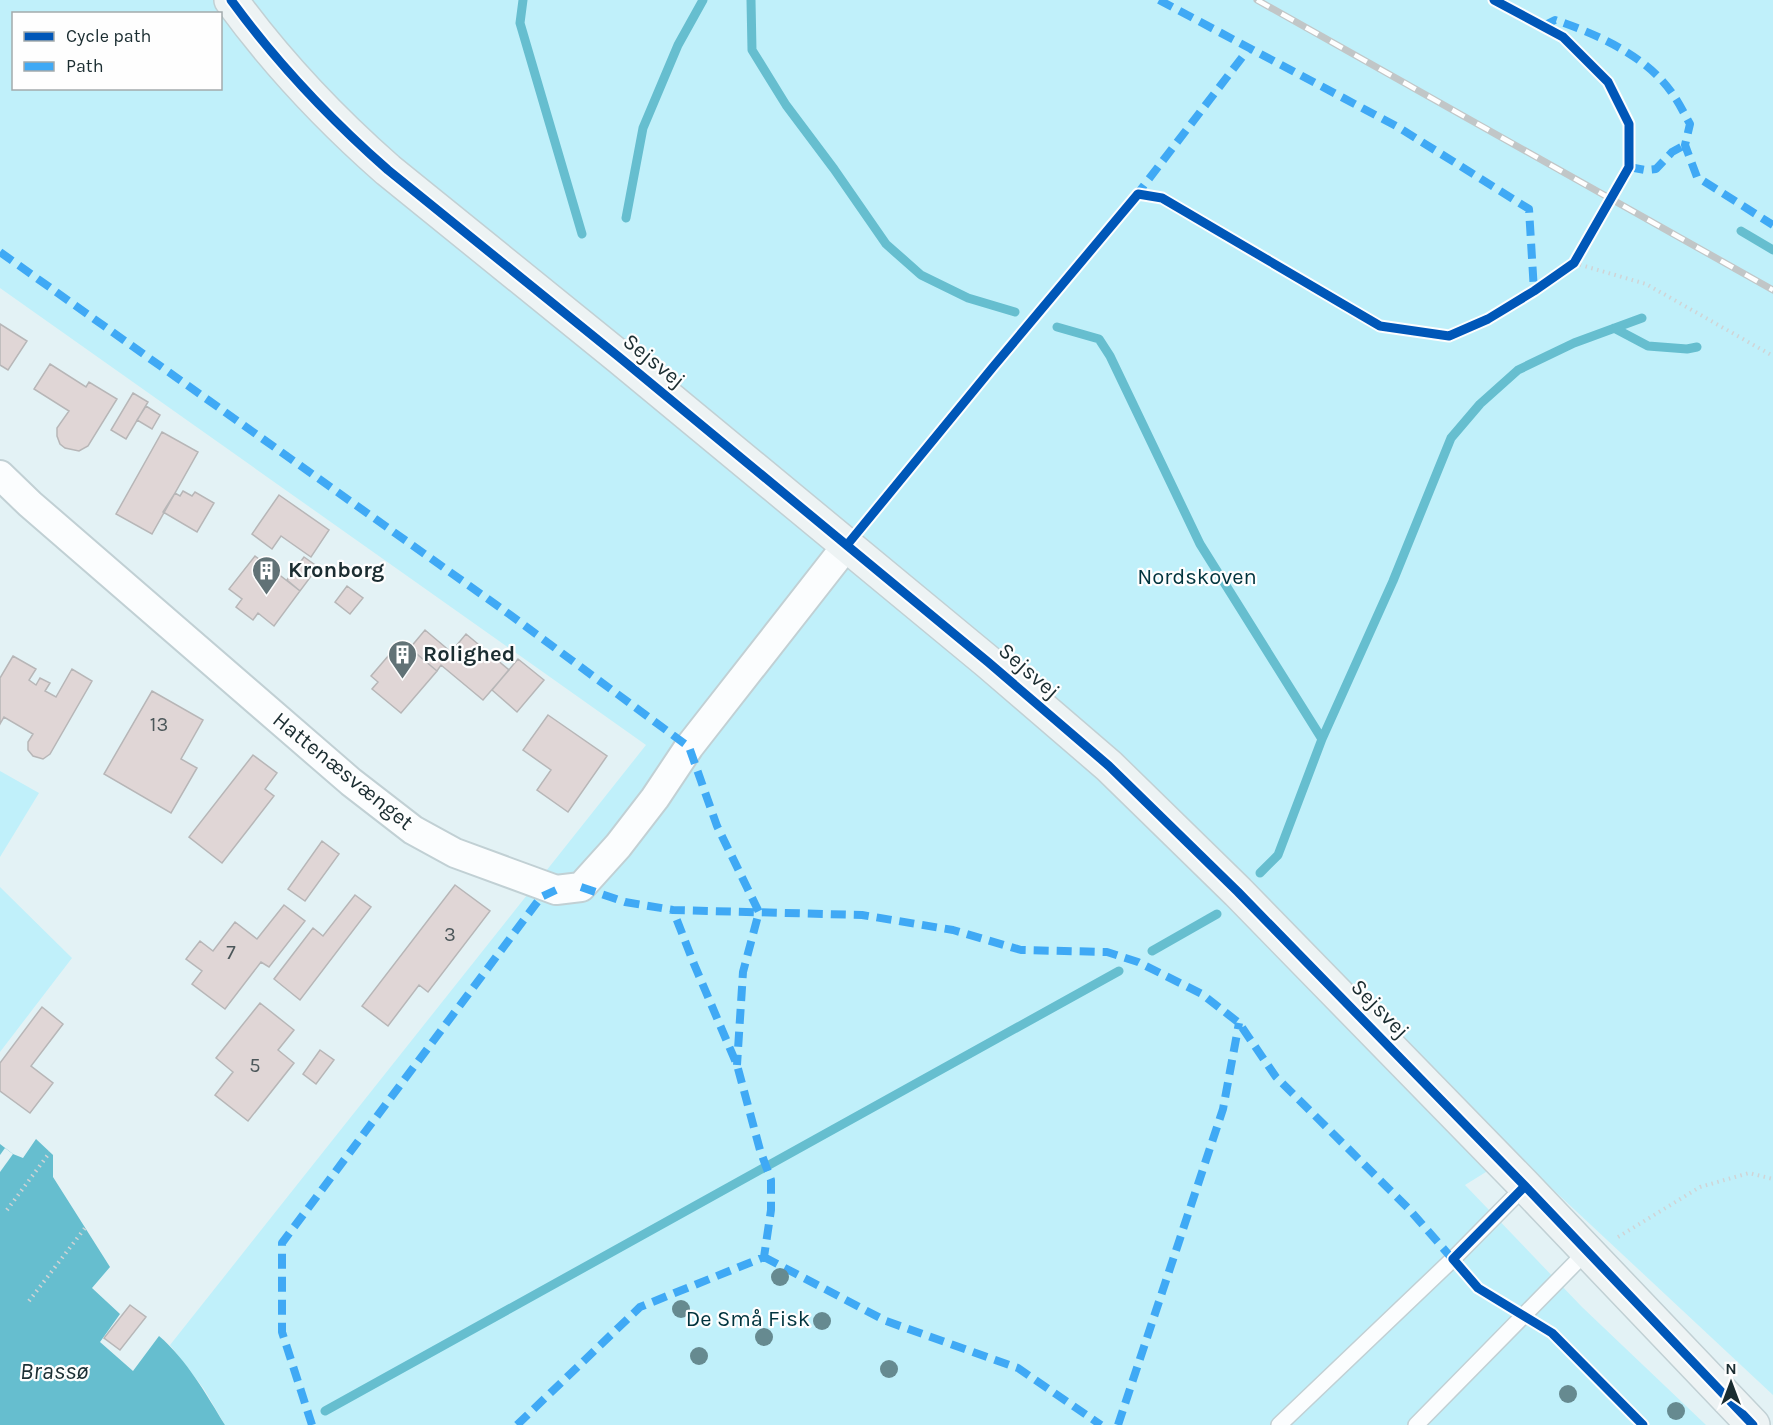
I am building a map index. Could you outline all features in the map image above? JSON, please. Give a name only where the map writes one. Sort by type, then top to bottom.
[{"type":"street","name":"Sejsvej","points":[[231,0],[293,78],[388,170],[847,545],[1109,766],[1238,892],[1525,1186],[1753,1425]]},
{"type":"street","name":"Hattenæsvænget","points":[[0,475],[30,504],[351,782],[413,830],[455,853],[556,890],[581,887],[618,846],[655,798],[689,747],[847,545]]},
{"type":"lane","points":[[1279,1425],[1453,1259],[1525,1186]]},
{"type":"lane","points":[[1416,1425],[1587,1251]]},
{"type":"path","points":[[1574,263],[1646,284],[1773,356]]},
{"type":"path","points":[[7,1210],[50,1152]]},
{"type":"path","points":[[1587,1251],[1627,1233],[1700,1187],[1749,1173],[1773,1179]]},
{"type":"path","points":[[29,1301],[85,1228]]},
{"type":"green space","name":"Nordskoven","points":[[0,0],[1773,0],[1773,1395],[1515,1154],[1465,1185],[1582,1307],[1706,1425],[225,1425],[204,1389],[170,1345],[646,745],[0,288]]},
{"type":"green space","points":[[0,771],[39,793],[0,857]]},
{"type":"green space","points":[[0,887],[72,958],[0,1052]]},
{"type":"water","name":"Brassø","points":[[36,1139],[53,1155],[53,1177],[110,1267],[92,1288],[120,1314],[100,1342],[133,1371],[159,1336],[187,1367],[225,1425],[0,1425],[0,1144],[23,1158]]},
{"type":"pier","points":[[5,1148],[13,1154],[0,1172],[0,1155]]},
{"type":"building","points":[[0,324],[27,341],[8,370],[0,365]]},
{"type":"building","points":[[50,364],[86,387],[89,382],[117,399],[88,446],[79,451],[65,448],[60,444],[57,436],[57,428],[69,411],[34,389]]},
{"type":"building","points":[[133,393],[148,402],[126,439],[111,430]]},
{"type":"building","points":[[146,406],[160,415],[152,429],[137,420]]},
{"type":"building","points":[[162,432],[198,452],[152,534],[116,514]]},
{"type":"building","points":[[183,491],[192,496],[195,492],[214,503],[197,532],[163,512],[175,493],[180,496]]},
{"type":"building","points":[[279,495],[329,530],[311,557],[281,536],[272,549],[252,534]]},
{"type":"building","name":"Kronborg","points":[[255,556],[300,591],[274,626],[258,613],[253,620],[236,607],[242,599],[229,589]]},
{"type":"building","points":[[304,557],[318,567],[300,591],[287,580]]},
{"type":"building","points":[[347,586],[363,598],[350,614],[335,602]]},
{"type":"building","points":[[425,630],[451,652],[466,634],[509,670],[483,700],[441,665],[437,671],[410,648]]},
{"type":"building","name":"Rolighed","points":[[401,641],[437,671],[401,713],[372,689],[378,682],[371,676]]},
{"type":"building","points":[[13,656],[36,669],[29,680],[36,685],[40,678],[50,683],[45,691],[56,697],[72,669],[92,681],[50,754],[43,759],[33,756],[28,750],[28,742],[33,734],[4,717],[0,724],[0,678]]},
{"type":"building","points":[[518,659],[544,680],[517,712],[492,690]]},
{"type":"building","points":[[152,691],[203,720],[181,759],[197,768],[171,813],[104,774]]},
{"type":"building","points":[[548,715],[607,756],[568,812],[537,790],[551,770],[523,750]]},
{"type":"building","points":[[253,755],[277,773],[265,789],[274,796],[222,863],[189,837]]},
{"type":"building","points":[[322,841],[339,854],[305,901],[288,889]]},
{"type":"building","points":[[455,885],[490,911],[428,992],[419,985],[388,1026],[362,1006]]},
{"type":"building","points":[[355,895],[371,907],[300,1000],[274,979],[313,928],[323,936]]},
{"type":"building","points":[[284,905],[305,921],[269,967],[261,962],[225,1009],[192,984],[202,971],[186,959],[200,941],[213,951],[235,922],[257,939]]},
{"type":"building","points":[[260,1003],[294,1030],[278,1050],[294,1063],[248,1121],[215,1095],[233,1072],[216,1058]]},
{"type":"building","points":[[42,1007],[63,1024],[31,1066],[53,1083],[30,1113],[0,1091],[0,1063]]},
{"type":"building","points":[[320,1050],[334,1060],[316,1084],[303,1074]]},
{"type":"building","points":[[130,1305],[146,1317],[120,1350],[104,1338]]},
{"type":"waterway","points":[[523,0],[520,23],[582,234]]},
{"type":"waterway","points":[[626,218],[643,128],[678,45],[703,0]]},
{"type":"waterway","points":[[751,0],[752,50],[786,105],[886,244],[921,275],[968,298],[1015,312]]},
{"type":"waterway","points":[[1741,231],[1773,250]]},
{"type":"waterway","points":[[1260,873],[1278,855],[1322,739],[1393,581],[1451,438],[1480,404],[1518,370],[1574,343],[1642,318]]},
{"type":"waterway","points":[[1057,327],[1099,339],[1110,356],[1200,544],[1322,739]]},
{"type":"waterway","points":[[1614,328],[1648,346],[1687,349],[1697,347]]},
{"type":"waterway","points":[[1152,951],[1217,914]]},
{"type":"waterway","points":[[325,1411],[1119,971]]},
{"type":"railway","points":[[1257,0],[1773,290]]},
{"type":"marked path","points":[[1159,0],[1398,127],[1529,209],[1534,291]]},
{"type":"marked path","points":[[1543,26],[1555,20],[1588,32],[1621,49],[1651,70],[1674,96],[1690,124],[1685,145],[1697,177],[1773,225]]},
{"type":"marked path","points":[[1135,197],[1250,47]]},
{"type":"marked path","points":[[1629,167],[1645,170],[1656,169],[1672,152],[1685,145]]},
{"type":"marked path","points":[[0,252],[509,614],[689,747],[717,826],[759,912],[743,972],[737,1065]]},
{"type":"marked path","points":[[581,887],[625,902],[673,910],[862,915],[953,930],[1021,950],[1107,952],[1138,962],[1202,994],[1239,1023],[1276,1077],[1408,1208],[1456,1263]]},
{"type":"marked path","points":[[312,1425],[282,1332],[282,1243],[541,897],[556,890]]},
{"type":"marked path","points":[[517,1425],[640,1307],[764,1257],[771,1210],[771,1180],[760,1150],[737,1065],[673,910]]},
{"type":"marked path","points":[[1118,1425],[1223,1109],[1239,1023]]},
{"type":"marked path","points":[[764,1257],[886,1321],[1018,1368],[1101,1425]]},
{"type":"cycle path","points":[[231,0],[305,90],[388,170],[619,357],[988,662],[1109,766],[1238,892],[1525,1186],[1753,1425]]},
{"type":"cycle path","points":[[847,545],[1138,194],[1162,198],[1380,326],[1449,336],[1488,319],[1574,263],[1629,167],[1629,124],[1608,82],[1563,37],[1494,0]]},
{"type":"cycle path","points":[[1525,1186],[1453,1259],[1478,1288],[1552,1333],[1643,1425]]},
{"type":"place","name":"Kronborg","points":[[267,596]]},
{"type":"place","name":"Rolighed","points":[[402,680]]},
{"type":"park label","name":"De Små Fisk","points":[[748,1319]]}]
